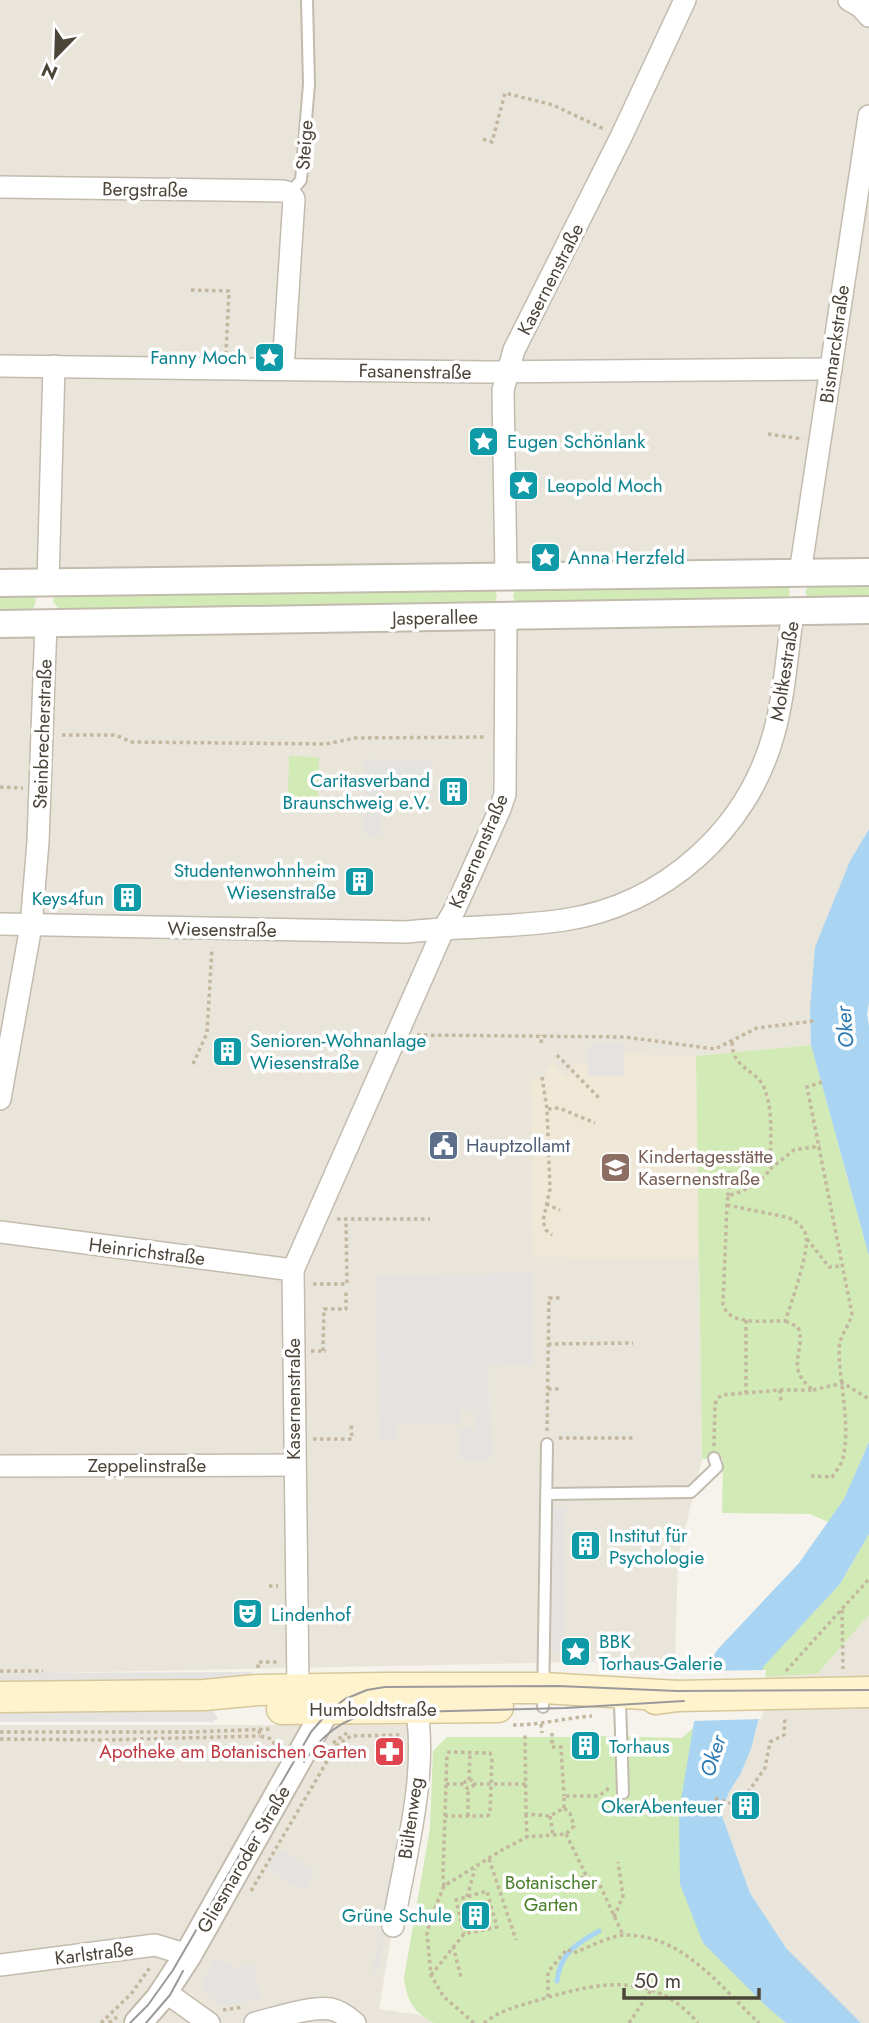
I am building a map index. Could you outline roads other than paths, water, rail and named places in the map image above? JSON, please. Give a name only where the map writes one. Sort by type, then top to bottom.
[{"type":"main road","name":"Humboldtstraße","points":[[0,1697],[204,1695],[258,1690],[413,1711],[545,1715],[677,1696]]},
{"type":"main road","name":"Humboldtstraße","points":[[545,1715],[620,1702],[677,1696],[869,1692]]},
{"type":"street","name":"Kasernenstraße","points":[[315,1699],[294,1465],[293,1277],[444,928],[500,809],[506,783],[503,390],[514,350],[621,137],[685,0]]},
{"type":"street","points":[[849,0],[869,16]]},
{"type":"street","name":"Bismarckstraße","points":[[800,573],[869,116]]},
{"type":"street","name":"Bergstraße","points":[[0,187],[290,193]]},
{"type":"street","name":"Steige","points":[[283,369],[294,199],[290,193]]},
{"type":"street","name":"Fasanenstraße","points":[[0,366],[508,372],[831,369]]},
{"type":"street","name":"Steinbrecherstraße","points":[[0,1099],[31,926],[38,842],[54,366]]},
{"type":"street","name":"Jasperallee","points":[[0,583],[869,572]]},
{"type":"street","points":[[793,612],[800,573]]},
{"type":"street","name":"Jasperallee","points":[[0,624],[869,610]]},
{"type":"street","name":"Moltkestraße","points":[[444,928],[560,920],[618,906],[662,885],[718,838],[753,787],[774,735],[793,612]]},
{"type":"street","name":"Wiesenstraße","points":[[0,924],[406,932],[444,928]]},
{"type":"street","name":"Heinrichstraße","points":[[0,1232],[293,1277]]},
{"type":"street","name":"Zeppelinstraße","points":[[0,1466],[294,1465]]},
{"type":"street","name":"Gliesmaroder Straße","points":[[138,2023],[188,1955],[315,1699]]},
{"type":"street","name":"Bültenweg","points":[[393,1926],[416,1787],[413,1711]]},
{"type":"street","name":"Karlstraße","points":[[0,1965],[155,1945],[188,1955]]},
{"type":"street","points":[[164,1991],[211,2014]]},
{"type":"street","points":[[251,2015],[331,2009],[344,2014],[355,2023]]},
{"type":"lane","name":"Steige","points":[[290,193],[301,180],[309,84],[307,0]]},
{"type":"lane","points":[[545,1715],[547,1444]]},
{"type":"lane","points":[[547,1493],[691,1492],[718,1467],[714,1458]]},
{"type":"lane","points":[[620,1702],[623,1790]]},
{"type":"water","name":"Oker","points":[[869,829],[869,1256],[811,1045],[810,1009],[815,947],[850,861]]},
{"type":"water","name":"Oker","points":[[869,1442],[869,1534],[840,1584],[763,1667],[760,1713],[751,1749],[721,1813],[750,1893],[786,1948],[861,2023],[786,2023],[703,1943],[680,1884],[679,1812],[702,1674],[718,1649],[799,1563],[844,1499]]},
{"type":"waterway","points":[[557,1981],[562,1963],[570,1950],[599,1931]]},
{"type":"tram line","points":[[130,2023],[148,2005],[173,1970],[311,1732],[329,1711],[345,1699],[367,1690],[385,1687],[558,1686],[677,1691],[869,1690]]},
{"type":"tram line","points":[[304,1762],[317,1744],[341,1724],[372,1713],[565,1708],[684,1701]]},
{"type":"tram line","points":[[146,2023],[170,1995],[183,1971]]},
{"type":"place","name":"Fanny Moch","points":[[270,357]]},
{"type":"place","name":"Eugen Schönlank","points":[[484,441]]},
{"type":"place","name":"Leopold Moch","points":[[524,485]]},
{"type":"place","name":"Anna Herzfeld","points":[[545,557]]},
{"type":"place","name":"Caritasverband Braunschweig e.V.","points":[[453,791]]},
{"type":"place","name":"Studentenwohnheim Wiesenstraße","points":[[359,881]]},
{"type":"place","name":"Keys4fun","points":[[127,898]]},
{"type":"place","name":"Senioren-Wohnanlage Wiesenstraße","points":[[227,1051]]},
{"type":"place","name":"Hauptzollamt","points":[[443,1145]]},
{"type":"place","name":"Kindertagesstätte Kasernenstraße","points":[[615,1167]]},
{"type":"place","name":"Institut für Psychologie","points":[[586,1546]]},
{"type":"place","name":"Lindenhof","points":[[248,1614]]},
{"type":"place","name":"BBK Torhaus-Galerie","points":[[576,1652]]},
{"type":"place","name":"Torhaus","points":[[586,1746]]},
{"type":"place","name":"Apotheke am Botanischen Garten","points":[[390,1751]]},
{"type":"place","name":"OkerAbenteuer","points":[[746,1806]]},
{"type":"place","name":"Grüne Schule","points":[[475,1915]]},
{"type":"park label","name":"Botanischer Garten","points":[[551,1893]]}]
